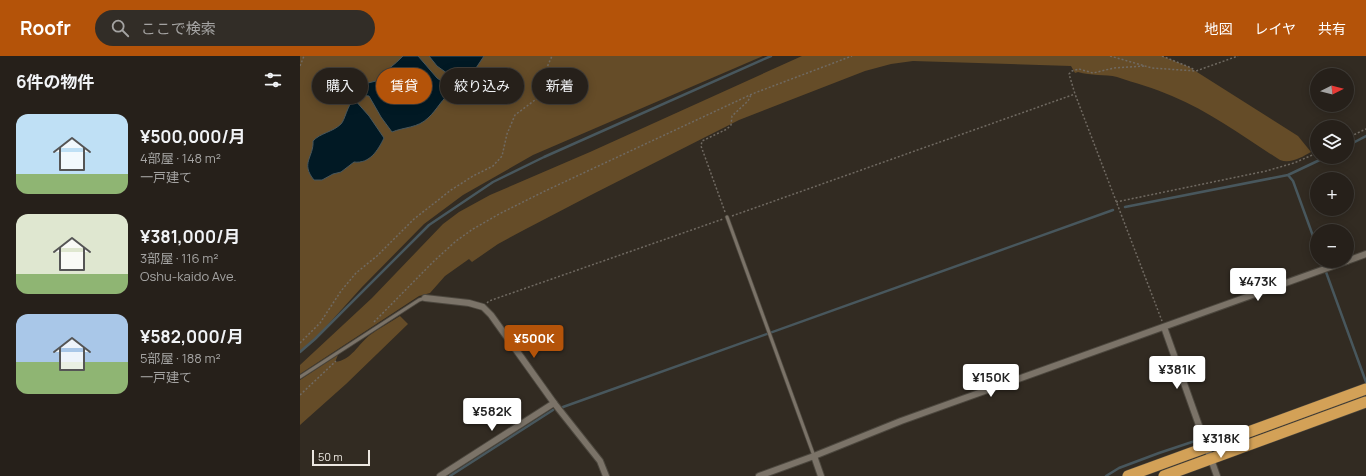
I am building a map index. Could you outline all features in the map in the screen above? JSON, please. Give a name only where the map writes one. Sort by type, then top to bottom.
[{"type":"highway","points":[[1128,476],[1366,389]]},
{"type":"highway","points":[[1164,476],[1366,402]]},
{"type":"street","points":[[1354,258],[1366,254]]},
{"type":"street","points":[[759,476],[814,456],[901,421],[1328,268]]},
{"type":"street","points":[[425,298],[469,303],[483,307],[491,315],[554,403],[600,461],[606,476]]},
{"type":"street","points":[[1164,327],[1217,476]]},
{"type":"street","points":[[440,476],[554,403]]},
{"type":"street","points":[[814,456],[820,476]]},
{"type":"lane","points":[[727,217],[814,456]]},
{"type":"lane","points":[[300,377],[419,300],[425,298]]},
{"type":"path","points":[[300,66],[304,56]]},
{"type":"path","points":[[300,343],[320,324],[341,291],[356,273],[377,256],[414,219],[451,190],[473,176],[493,166],[502,156],[507,134],[515,115],[539,97],[544,88],[548,65],[552,56]]},
{"type":"path","points":[[373,324],[433,262],[456,241],[499,214],[752,94],[852,56]]},
{"type":"path","points":[[1110,56],[1152,68],[1196,71],[1238,56]]},
{"type":"path","points":[[1162,56],[1196,71]]},
{"type":"path","points":[[1144,66],[1114,68],[1093,73],[1079,70],[1072,71],[1069,74],[1075,94],[1164,327]]},
{"type":"path","points":[[727,217],[701,146],[702,141],[727,129],[731,125],[732,116],[748,101],[752,94]]},
{"type":"path","points":[[483,307],[489,301],[652,242],[1075,94]]},
{"type":"path","points":[[1354,134],[1366,128]]},
{"type":"path","points":[[1116,202],[1266,171],[1294,163],[1310,156]]},
{"type":"path","points":[[300,395],[340,357]]},
{"type":"shaded area","points":[[300,56],[763,56],[533,155],[463,195],[424,224],[362,287],[315,339],[300,351]]},
{"type":"shaded area","points":[[802,56],[1162,56],[1189,67],[1298,136],[1310,151],[1310,153],[1292,161],[1280,160],[1214,117],[1186,102],[1158,90],[1117,77],[1078,72],[1075,73],[1071,66],[913,61],[891,64],[865,71],[739,120],[522,231],[498,244],[472,262],[469,259],[445,276],[430,293],[419,296],[300,374],[300,365],[372,298],[443,224],[459,212],[490,195],[590,152]]},
{"type":"shaded area","points":[[400,316],[408,324],[346,384],[300,425],[300,380],[338,355],[335,362],[346,358],[370,335]]},
{"type":"water","points":[[403,56],[418,56],[428,68],[390,68]]},
{"type":"water","points":[[429,56],[484,56],[476,68],[440,68]]},
{"type":"water","points":[[432,72],[440,80],[440,104],[431,115],[420,124],[392,132],[368,96],[368,83],[376,81],[376,104],[432,104]]},
{"type":"water","points":[[358,104],[369,116],[384,138],[373,155],[365,161],[354,162],[341,172],[333,174],[322,180],[314,180],[308,169],[313,141],[341,124],[350,105]]},
{"type":"waterway","points":[[300,352],[315,339],[429,225],[493,182],[544,157],[771,56]]},
{"type":"waterway","points":[[1354,142],[1366,136]]},
{"type":"waterway","points":[[1125,207],[1288,175],[1311,164]]},
{"type":"waterway","points":[[1288,175],[1293,181],[1310,228]]},
{"type":"waterway","points":[[563,407],[1113,210]]},
{"type":"waterway","points":[[1325,268],[1366,382]]},
{"type":"waterway","points":[[450,476],[553,410]]},
{"type":"waterway","points":[[1106,476],[1119,468],[1195,441]]}]
